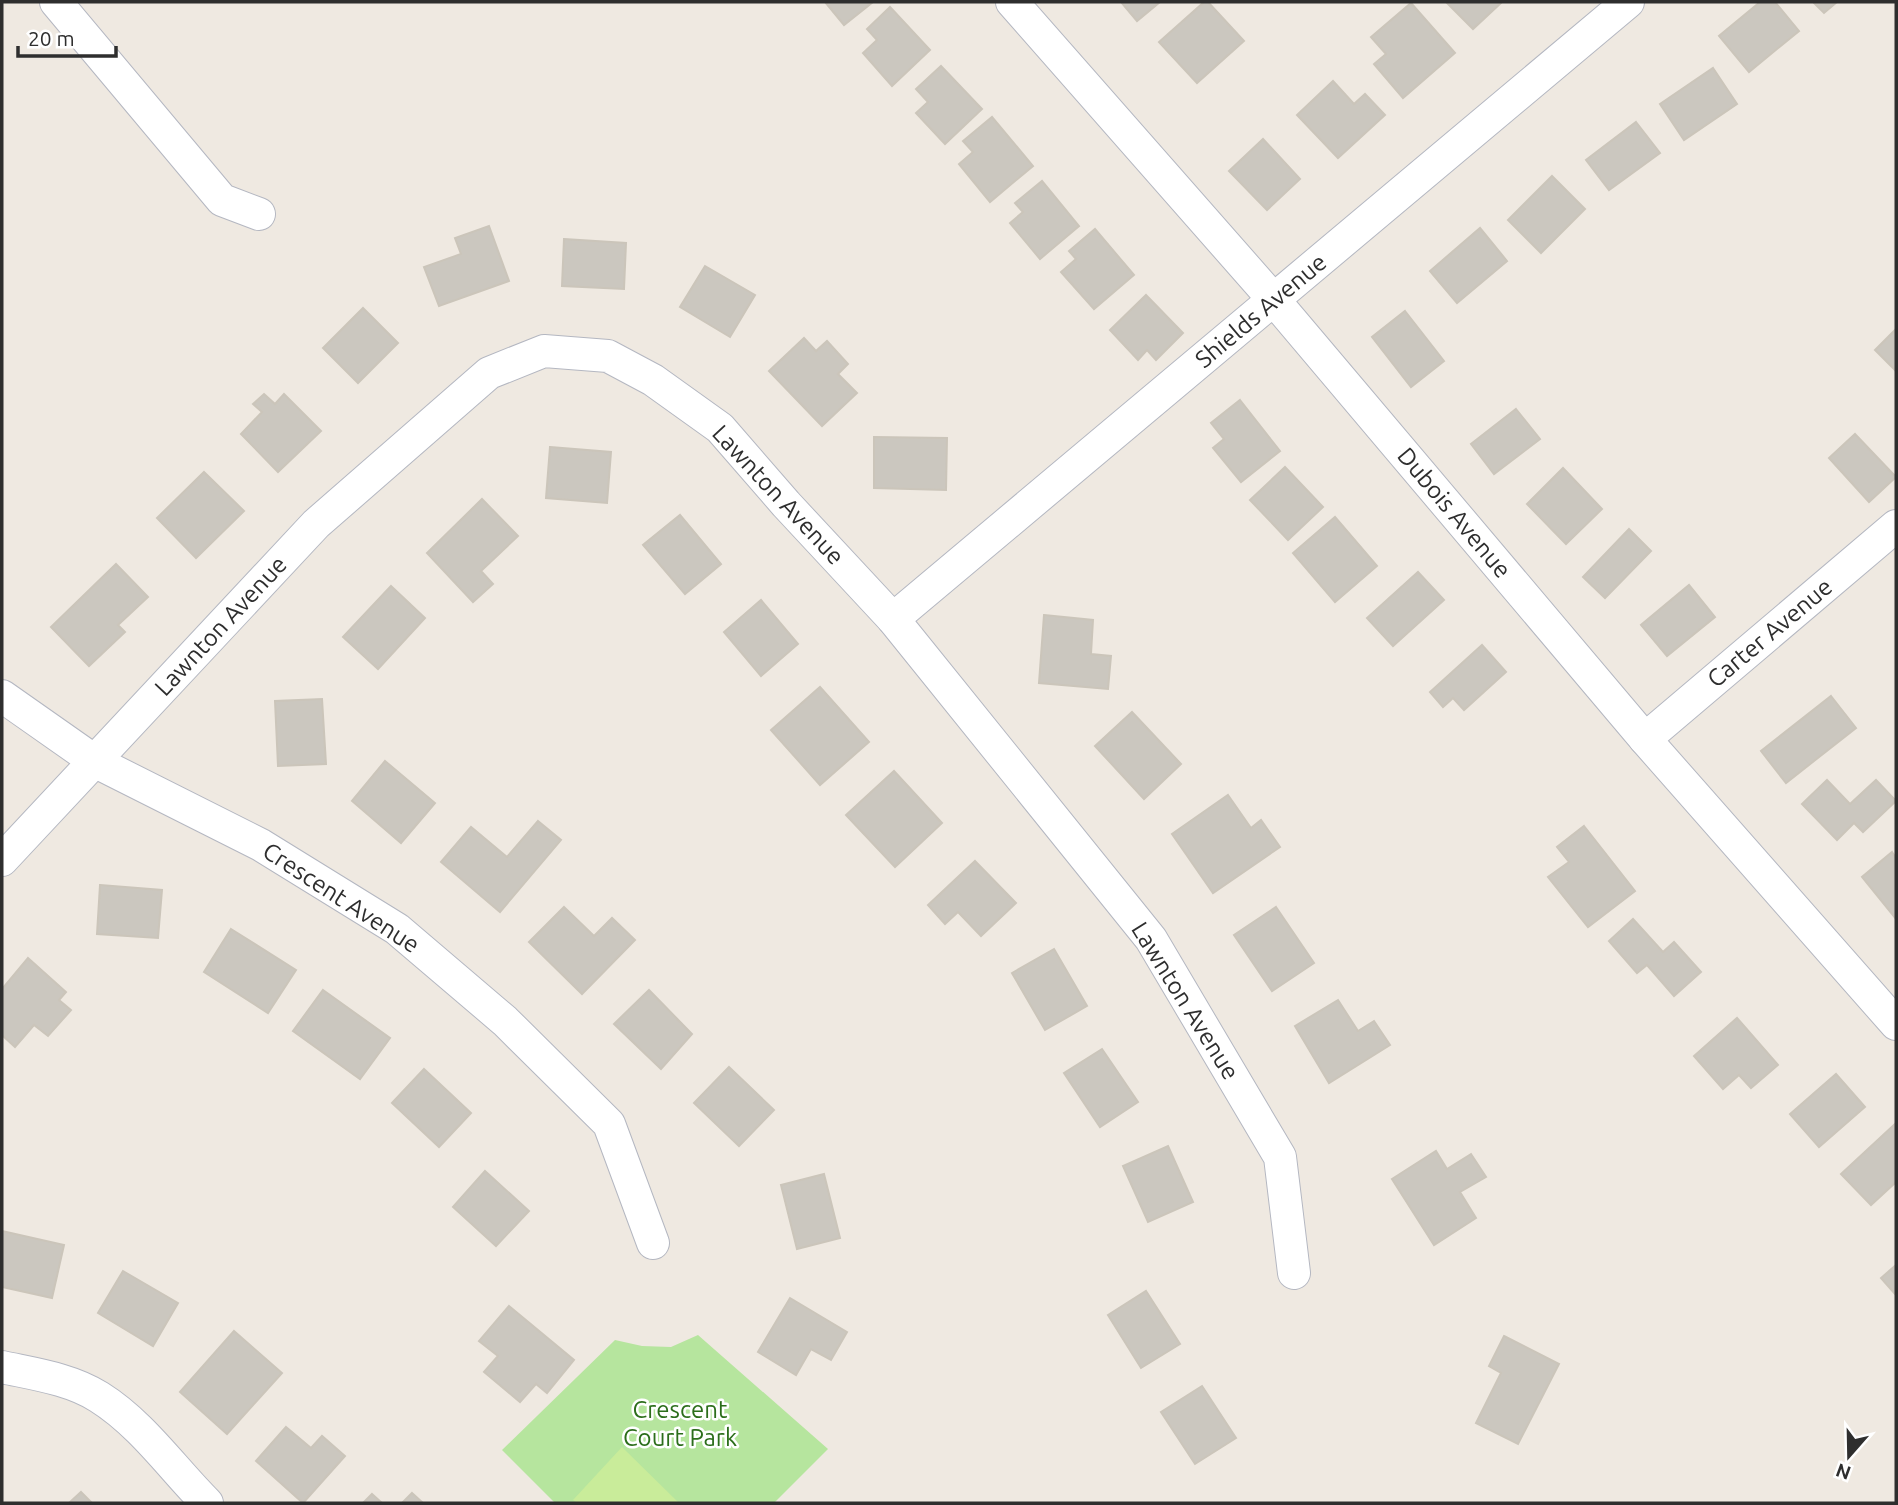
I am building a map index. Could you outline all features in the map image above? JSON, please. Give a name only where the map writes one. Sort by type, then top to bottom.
[{"type":"street","points":[[56,2],[222,200],[259,214]]},
{"type":"street","name":"Dubois Avenue","points":[[1012,2],[1274,300],[1644,739],[1896,1024]]},
{"type":"street","name":"Shields Avenue","points":[[893,619],[1628,2]]},
{"type":"street","name":"Lawnton Avenue","points":[[2,860],[316,524],[489,373],[544,351],[608,356],[653,380],[720,428],[786,504],[893,619],[1151,939],[1280,1157],[1294,1273]]},
{"type":"street","name":"Carter Avenue","points":[[1644,739],[1896,526]]},
{"type":"street","name":"Crescent Avenue","points":[[2,696],[96,762],[261,845],[397,929],[505,1021],[609,1124],[653,1243]]},
{"type":"street","points":[[2,1367],[61,1380],[98,1396],[129,1421],[207,1503]]},
{"type":"green space","name":"Crescent Court Park","points":[[698,1335],[828,1449],[774,1503],[555,1503],[502,1450],[615,1340],[642,1346],[671,1347]]},
{"type":"green space","points":[[622,1447],[679,1503],[577,1503],[573,1500]]},
{"type":"building","points":[[825,2],[873,2],[844,25]]},
{"type":"building","points":[[1121,2],[1160,2],[1137,21]]},
{"type":"building","points":[[1204,2],[1208,2],[1244,41],[1197,83],[1159,42]]},
{"type":"building","points":[[1446,2],[1502,2],[1473,29]]},
{"type":"building","points":[[1760,2],[1775,2],[1799,31],[1749,72],[1719,36]]},
{"type":"building","points":[[1813,2],[1837,2],[1824,13]]},
{"type":"building","points":[[1411,3],[1455,53],[1403,98],[1374,64],[1386,54],[1371,37]]},
{"type":"building","points":[[890,7],[930,50],[892,86],[863,53],[877,40],[867,29]]},
{"type":"building","points":[[941,66],[982,109],[945,144],[916,113],[928,102],[916,89]]},
{"type":"building","points":[[1713,68],[1737,104],[1684,140],[1660,104]]},
{"type":"building","points":[[1333,81],[1354,104],[1365,94],[1385,115],[1338,158],[1297,115]]},
{"type":"building","points":[[992,117],[1033,166],[990,202],[959,164],[973,152],[963,141]]},
{"type":"building","points":[[1636,122],[1660,153],[1609,190],[1586,160]]},
{"type":"building","points":[[1263,139],[1300,179],[1267,210],[1229,171]]},
{"type":"building","points":[[1552,176],[1585,209],[1541,253],[1508,220]]},
{"type":"building","points":[[1042,181],[1079,226],[1040,259],[1010,223],[1023,212],[1015,203]]},
{"type":"building","points":[[489,226],[509,281],[439,306],[424,267],[461,254],[455,238]]},
{"type":"building","points":[[1480,228],[1507,261],[1457,303],[1430,271]]},
{"type":"building","points":[[1095,229],[1134,275],[1094,309],[1061,272],[1076,259],[1069,251]]},
{"type":"building","points":[[564,239],[626,243],[624,289],[562,286]]},
{"type":"building","points":[[705,266],[755,295],[730,337],[680,307]]},
{"type":"building","points":[[1146,295],[1183,333],[1156,360],[1147,350],[1138,360],[1110,330]]},
{"type":"building","points":[[363,308],[398,343],[358,383],[323,348]]},
{"type":"building","points":[[1405,311],[1444,361],[1411,387],[1372,337]]},
{"type":"building","points":[[1896,329],[1896,371],[1875,350]]},
{"type":"building","points":[[804,338],[816,351],[827,341],[848,364],[838,374],[857,393],[822,426],[769,371]]},
{"type":"building","points":[[264,394],[275,404],[284,394],[321,431],[278,472],[241,434],[262,412],[253,404]]},
{"type":"building","points":[[1240,400],[1280,451],[1241,482],[1213,448],[1224,439],[1211,423]]},
{"type":"building","points":[[1516,409],[1540,439],[1494,474],[1471,444]]},
{"type":"building","points":[[1855,434],[1896,477],[1869,502],[1829,458]]},
{"type":"building","points":[[874,437],[947,438],[946,490],[874,488]]},
{"type":"building","points":[[550,447],[611,452],[607,503],[546,498]]},
{"type":"building","points":[[1285,467],[1323,507],[1288,540],[1250,500]]},
{"type":"building","points":[[1563,468],[1602,509],[1566,544],[1527,504]]},
{"type":"building","points":[[204,472],[244,511],[196,558],[157,518]]},
{"type":"building","points":[[482,499],[518,536],[481,571],[493,584],[473,602],[427,553]]},
{"type":"building","points":[[680,515],[721,564],[685,594],[643,545]]},
{"type":"building","points":[[1335,517],[1377,566],[1335,602],[1293,553]]},
{"type":"building","points":[[1629,529],[1651,551],[1605,598],[1583,577]]},
{"type":"building","points":[[116,564],[148,597],[118,625],[125,632],[89,666],[51,627]]},
{"type":"building","points":[[1418,572],[1444,600],[1393,646],[1367,618]]},
{"type":"building","points":[[1689,585],[1715,617],[1667,656],[1641,625]]},
{"type":"building","points":[[391,586],[425,618],[378,669],[343,637]]},
{"type":"building","points":[[761,600],[798,644],[761,676],[724,632]]},
{"type":"building","points":[[1044,615],[1093,620],[1091,654],[1111,656],[1108,689],[1039,683]]},
{"type":"building","points":[[1482,645],[1506,672],[1464,710],[1453,698],[1443,707],[1430,692]]},
{"type":"building","points":[[820,687],[869,742],[820,785],[771,730]]},
{"type":"building","points":[[1831,696],[1856,728],[1786,783],[1761,751]]},
{"type":"building","points":[[322,699],[326,764],[278,766],[275,701]]},
{"type":"building","points":[[1132,712],[1181,764],[1144,799],[1095,746]]},
{"type":"building","points":[[385,761],[435,803],[401,843],[352,801]]},
{"type":"building","points":[[894,771],[942,823],[895,867],[846,815]]},
{"type":"building","points":[[1827,780],[1850,804],[1876,780],[1896,801],[1863,832],[1854,823],[1837,840],[1802,804]]},
{"type":"building","points":[[1228,795],[1251,828],[1261,820],[1280,847],[1213,893],[1172,834]]},
{"type":"building","points":[[538,821],[561,840],[500,912],[441,862],[471,827],[507,857]]},
{"type":"building","points":[[1584,826],[1635,891],[1588,927],[1548,877],[1569,862],[1557,847]]},
{"type":"building","points":[[1892,852],[1896,858],[1896,919],[1862,877]]},
{"type":"building","points":[[975,861],[1016,903],[981,936],[958,912],[945,924],[928,905]]},
{"type":"building","points":[[100,885],[162,890],[158,938],[97,934]]},
{"type":"building","points":[[564,907],[594,936],[612,918],[635,940],[582,994],[529,942]]},
{"type":"building","points":[[1276,907],[1314,963],[1272,991],[1234,935]]},
{"type":"building","points":[[1633,919],[1663,952],[1674,942],[1701,972],[1674,996],[1647,965],[1637,973],[1609,941]]},
{"type":"building","points":[[231,929],[296,970],[268,1013],[204,972]]},
{"type":"building","points":[[1054,949],[1087,1006],[1045,1030],[1012,973]]},
{"type":"building","points":[[28,958],[66,992],[59,1000],[71,1010],[48,1036],[34,1025],[15,1047],[2,1035],[2,989]]},
{"type":"building","points":[[323,990],[390,1038],[360,1079],[293,1031]]},
{"type":"building","points":[[649,990],[692,1034],[661,1069],[614,1024]]},
{"type":"building","points":[[1338,1000],[1358,1031],[1374,1021],[1390,1045],[1329,1083],[1295,1026]]},
{"type":"building","points":[[1737,1018],[1778,1065],[1751,1088],[1739,1075],[1723,1089],[1694,1056]]},
{"type":"building","points":[[1102,1049],[1138,1102],[1100,1127],[1064,1073]]},
{"type":"building","points":[[729,1067],[774,1110],[739,1146],[694,1103]]},
{"type":"building","points":[[424,1069],[471,1113],[439,1147],[392,1103]]},
{"type":"building","points":[[1836,1074],[1865,1107],[1819,1147],[1790,1114]]},
{"type":"building","points":[[1896,1123],[1896,1182],[1871,1205],[1841,1174]]},
{"type":"building","points":[[1168,1146],[1193,1202],[1148,1222],[1123,1166]]},
{"type":"building","points":[[1436,1151],[1447,1169],[1471,1154],[1486,1177],[1460,1192],[1476,1218],[1434,1245],[1392,1179]]},
{"type":"building","points":[[485,1171],[529,1211],[496,1246],[453,1207]]},
{"type":"building","points":[[824,1174],[840,1238],[797,1249],[781,1185]]},
{"type":"building","points":[[2,1231],[64,1245],[52,1298],[2,1287]]},
{"type":"building","points":[[1896,1265],[1896,1295],[1881,1278]]},
{"type":"building","points":[[123,1271],[178,1303],[153,1346],[98,1313]]},
{"type":"building","points":[[1146,1291],[1180,1344],[1141,1368],[1108,1315]]},
{"type":"building","points":[[790,1298],[847,1332],[831,1360],[811,1349],[796,1375],[758,1352]]},
{"type":"building","points":[[509,1306],[574,1360],[547,1393],[536,1384],[520,1402],[484,1372],[498,1356],[479,1341]]},
{"type":"building","points":[[234,1331],[282,1373],[227,1434],[180,1392]]},
{"type":"building","points":[[1504,1336],[1559,1364],[1518,1444],[1476,1423],[1501,1373],[1489,1366]]},
{"type":"building","points":[[1202,1386],[1236,1438],[1195,1464],[1161,1412]]},
{"type":"building","points":[[286,1427],[311,1448],[322,1436],[345,1456],[303,1503],[256,1461]]},
{"type":"building","points":[[81,1492],[92,1503],[69,1503]]},
{"type":"building","points":[[412,1493],[423,1503],[402,1503]]},
{"type":"building","points":[[372,1494],[382,1503],[363,1503]]}]
